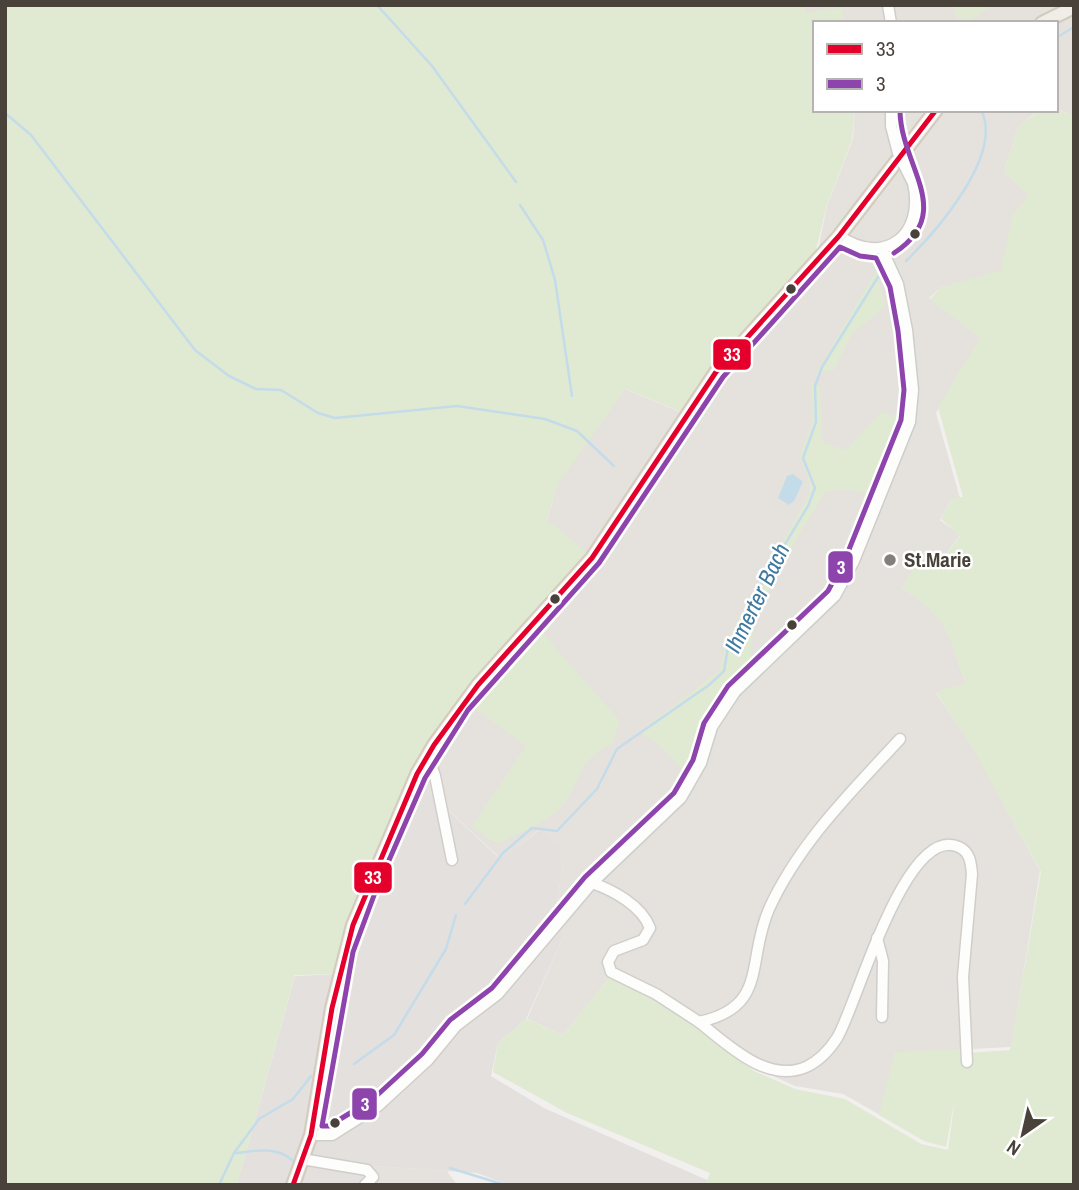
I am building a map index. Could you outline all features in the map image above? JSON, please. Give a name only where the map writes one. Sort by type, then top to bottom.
[{"type":"main road","points":[[1046,21],[1074,7]]},
{"type":"main road","points":[[293,1185],[311,1135],[332,1008],[349,936],[377,864],[428,756],[478,685],[592,558],[716,372],[839,236],[934,112]]},
{"type":"street","points":[[839,236],[862,248],[882,249],[902,237],[913,223],[916,206],[913,183],[898,153],[891,126],[891,112]]},
{"type":"street","points":[[311,1135],[328,1136],[339,1132],[378,1106],[405,1083],[456,1026],[498,994],[592,883],[681,798],[696,774],[712,727],[726,703],[756,668],[828,606],[854,561],[906,437],[912,410],[907,330],[898,284],[882,249]]},
{"type":"street","points":[[699,1022],[724,1015],[743,1000],[763,924],[783,883],[839,804],[900,739]]},
{"type":"street","points":[[428,756],[436,776],[452,860]]},
{"type":"street","points":[[592,883],[622,899],[642,915],[650,928],[643,940],[612,953],[608,965],[611,972],[656,994],[699,1022],[733,1049],[762,1065],[786,1070],[807,1066],[822,1055],[837,1038],[877,938],[896,900],[926,857],[943,846],[956,846],[967,853],[972,874],[963,977],[967,1062]]},
{"type":"street","points":[[877,938],[883,961],[882,1017]]},
{"type":"street","points":[[302,1159],[367,1170],[373,1177],[365,1185]]},
{"type":"shaded area","points":[[802,5],[954,5],[958,21],[837,21],[805,13]]},
{"type":"shaded area","points":[[991,5],[1074,5],[1074,116],[1058,110],[1058,21],[968,21]]},
{"type":"shaded area","points":[[855,112],[1037,112],[1018,127],[1004,172],[1029,195],[1001,271],[940,288],[929,298],[981,338],[936,413],[960,498],[952,498],[940,520],[960,535],[936,568],[919,560],[902,588],[932,608],[948,632],[966,684],[936,693],[970,742],[1040,871],[1011,1047],[895,1053],[880,1115],[843,1094],[795,1086],[775,1077],[772,1064],[748,1054],[668,996],[637,982],[609,978],[563,1035],[527,1019],[564,935],[553,919],[563,868],[539,830],[501,859],[417,781],[547,521],[558,482],[625,389],[687,415],[815,265],[827,206],[853,139]]},
{"type":"shaded area","points":[[417,781],[500,859],[540,830],[559,848],[563,868],[553,919],[564,935],[526,1019],[498,1043],[491,1076],[544,1108],[707,1180],[705,1185],[509,1185],[477,1173],[372,1166],[361,1185],[237,1185],[295,976],[340,974],[352,936]]},
{"type":"shaded area","points":[[372,1166],[447,1171],[457,1185],[369,1185]]},
{"type":"green space","points":[[5,5],[802,5],[805,13],[842,8],[845,21],[813,21],[813,112],[855,112],[852,140],[827,205],[815,254],[681,412],[626,389],[558,483],[547,520],[590,555],[431,746],[335,974],[295,975],[237,1185],[5,1185]]},
{"type":"green space","points":[[954,5],[991,5],[968,21],[958,21]]},
{"type":"green space","points":[[1058,110],[1074,116],[1074,1185],[705,1185],[710,1173],[567,1113],[493,1072],[498,1043],[526,1019],[563,1035],[609,978],[640,991],[683,1015],[754,1071],[795,1089],[845,1099],[921,1144],[948,1150],[955,1098],[946,1147],[924,1141],[879,1115],[895,1052],[966,1049],[967,1053],[1010,1050],[1041,872],[969,742],[936,692],[966,683],[950,639],[938,618],[902,588],[919,559],[936,568],[960,536],[941,519],[952,498],[963,497],[938,407],[980,338],[930,299],[940,288],[1001,270],[1012,217],[1029,195],[1004,172],[1018,127],[1037,112],[1058,112]]},
{"type":"green space","points":[[876,271],[886,306],[852,334],[834,370],[816,373]]},
{"type":"green space","points":[[811,381],[820,387],[822,442],[846,450],[881,412],[899,417],[875,496],[851,490],[826,491],[766,594],[752,637],[751,658],[713,714],[688,776],[663,748],[640,732],[720,670],[725,647],[746,604],[809,496],[810,484],[800,456],[813,420]]},
{"type":"green space","points":[[538,628],[620,721],[613,743],[600,750],[584,766],[565,802],[556,812],[498,844],[472,827],[526,746],[468,703]]},
{"type":"water","points":[[793,474],[803,482],[794,501],[789,505],[778,498],[787,476]]},
{"type":"waterway","points":[[377,5],[432,66],[516,182]]},
{"type":"waterway","name":"Ihmerter Bach","points":[[1058,37],[1074,27]]},
{"type":"waterway","name":"Ihmerter Bach","points":[[906,261],[949,212],[976,169],[986,128],[982,112]]},
{"type":"waterway","points":[[5,113],[31,135],[195,350],[229,376],[256,389],[281,390],[318,413],[335,418],[457,406],[545,419],[577,431],[614,466]]},
{"type":"waterway","points":[[520,205],[543,240],[555,280],[572,396]]},
{"type":"waterway","name":"Ihmerter Bach","points":[[465,904],[503,853],[532,828],[557,831],[597,789],[617,749],[709,685],[724,671],[728,647],[740,629],[749,604],[808,506],[815,488],[803,458],[816,422],[815,386],[822,367],[878,277]]},
{"type":"waterway","name":"Ihmerter Bach","points":[[354,1064],[394,1035],[446,949],[456,915]]},
{"type":"waterway","name":"Ihmerter Bach","points":[[219,1185],[234,1153],[259,1119],[293,1099],[311,1076]]},
{"type":"waterway","points":[[236,1153],[273,1151],[292,1160]]},
{"type":"waterway","points":[[450,1168],[505,1185]]},
{"type":"transit line","name":"3","points":[[894,253],[912,237],[922,221],[924,205],[921,187],[902,131],[900,112]]},
{"type":"transit line","name":"33","points":[[293,1185],[311,1135],[332,1008],[353,925],[417,774],[434,745],[478,685],[592,558],[716,372],[839,236],[934,112]]},
{"type":"transit line","name":"3","points":[[840,247],[860,256],[876,258],[890,287],[904,390],[901,420],[846,557],[828,591],[728,686],[704,723],[693,760],[674,793],[585,877],[492,988],[450,1020],[422,1054],[373,1099],[329,1126],[322,1126],[353,952],[376,890],[425,778],[468,710],[599,563],[723,377],[840,247]]},
{"type":"place","name":"St.Marie","points":[[890,560]]}]
